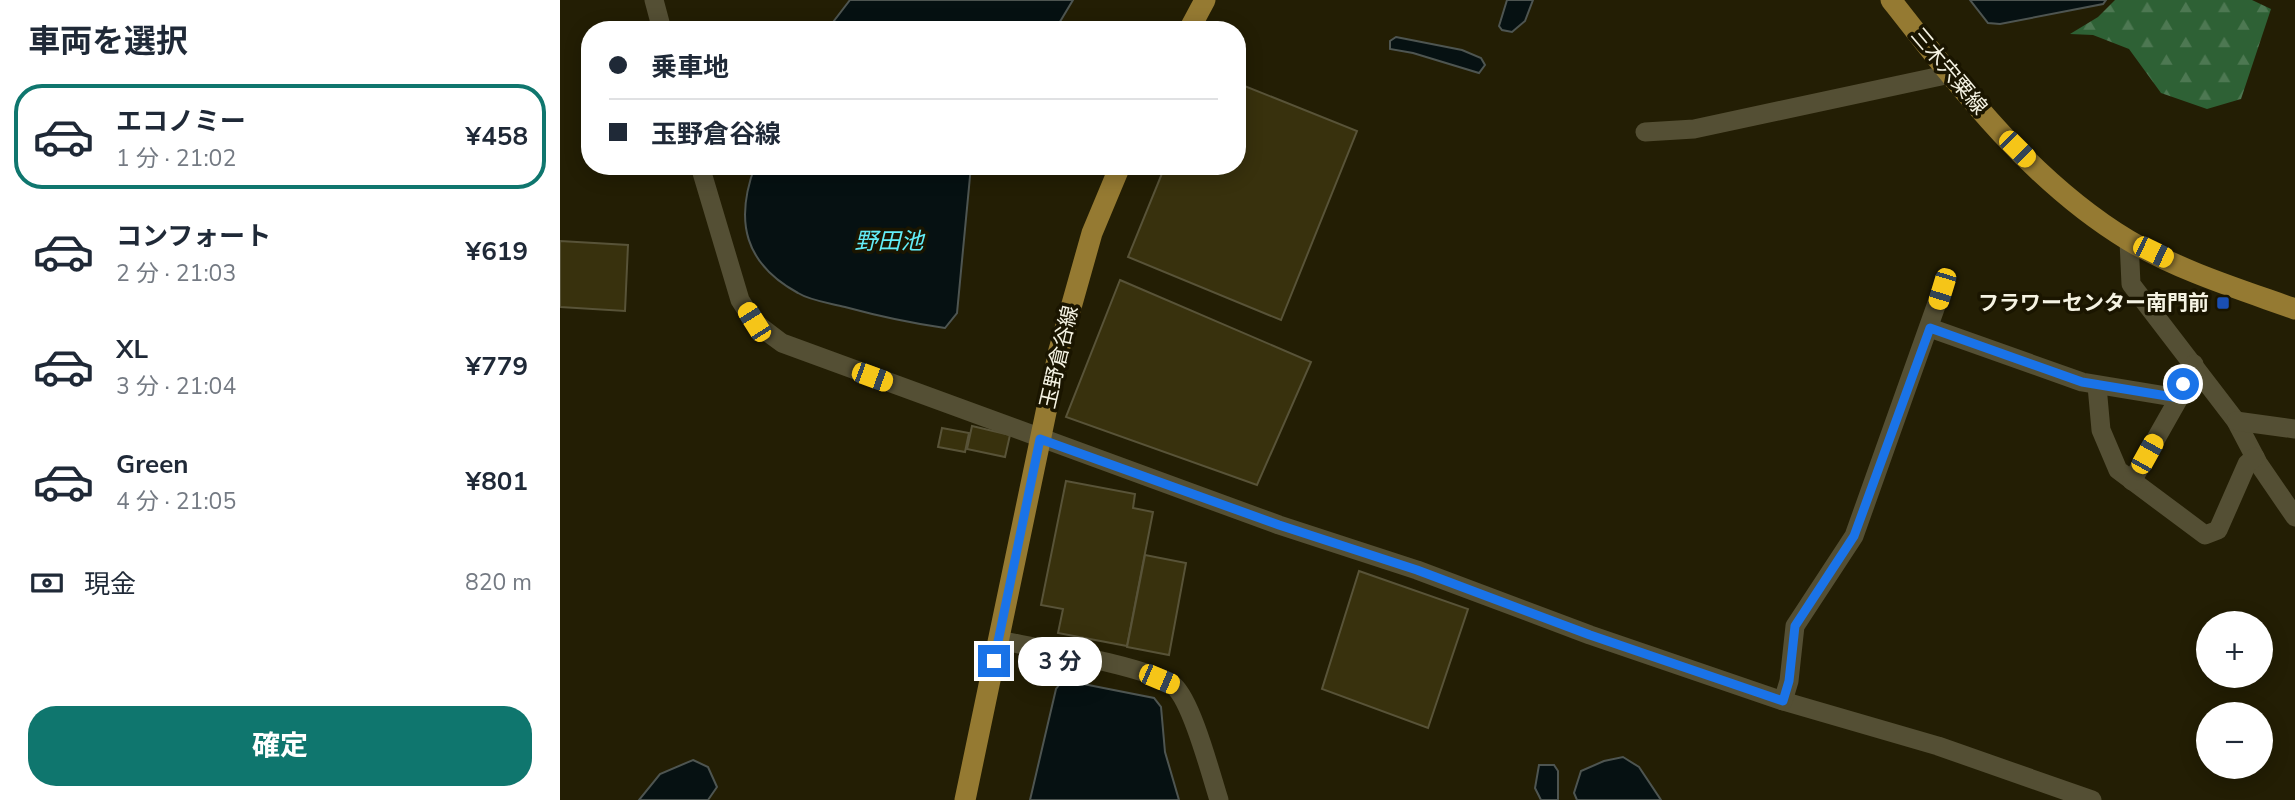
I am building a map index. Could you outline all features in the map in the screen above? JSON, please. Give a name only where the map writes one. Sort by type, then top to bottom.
[{"type":"main road","points":[[1194,21],[1205,0]]},
{"type":"main road","name":"三木宍粟線","points":[[1891,0],[2030,162],[2076,204],[2129,241],[2201,276],[2295,309]]},
{"type":"main road","name":"玉野倉谷線","points":[[965,800],[1040,439],[1077,279],[1092,233],[1116,175]]},
{"type":"street","points":[[654,0],[660,21]]},
{"type":"street","points":[[1645,132],[1694,128],[1809,106],[1941,76],[1948,69]]},
{"type":"street","points":[[703,175],[740,300],[754,322],[782,343],[1031,433],[1040,439],[1279,525],[1417,570],[1590,635],[1783,701],[1938,747],[2092,800]]},
{"type":"street","points":[[2129,241],[2131,284],[2236,421],[2255,457],[2295,517]]},
{"type":"street","points":[[1783,701],[1789,681],[1795,626],[1854,536],[1942,289]]},
{"type":"street","points":[[1930,328],[2097,386],[2179,398]]},
{"type":"street","points":[[2132,481],[2179,398],[2194,364]]},
{"type":"street","points":[[2097,386],[2101,430],[2111,460],[2118,470],[2205,535],[2218,530],[2247,464],[2255,457]]},
{"type":"street","points":[[2236,421],[2295,429]]},
{"type":"street","points":[[998,640],[1144,673],[1173,685],[1184,700],[1219,800]]},
{"type":"green space","points":[[2115,0],[2252,0],[2271,9],[2241,99],[2207,109],[2161,93],[2129,49],[2093,35],[2070,34],[2098,17]]},
{"type":"water","points":[[850,0],[1073,0],[1060,21],[834,21]]},
{"type":"water","points":[[1507,0],[1533,0],[1525,21],[1512,32],[1502,30],[1499,26]]},
{"type":"water","points":[[1970,0],[2106,0],[2103,4],[2000,24],[1988,23]]},
{"type":"water","points":[[1396,37],[1462,50],[1481,58],[1485,65],[1479,73],[1413,53],[1390,49],[1390,41]]},
{"type":"water","name":"野田池","points":[[752,175],[970,175],[957,313],[945,328],[919,324],[815,300],[780,282],[766,269],[749,240],[745,205]]},
{"type":"water","points":[[1063,680],[1154,698],[1161,707],[1165,752],[1179,800],[1030,800],[1056,689]]},
{"type":"water","points":[[1623,757],[1639,767],[1661,800],[1577,800],[1574,793],[1581,771],[1604,761]]},
{"type":"water","points":[[693,760],[708,767],[717,787],[708,800],[639,800],[660,774]]},
{"type":"water","points":[[1539,765],[1554,765],[1558,771],[1558,800],[1541,800],[1535,788]]},
{"type":"building","points":[[1246,87],[1357,131],[1281,320],[1128,257],[1161,175],[1246,175]]},
{"type":"building","points":[[560,241],[628,245],[625,311],[560,307]]},
{"type":"building","points":[[1120,280],[1311,362],[1257,485],[1066,417]]},
{"type":"building","points":[[972,426],[1010,435],[1005,457],[967,449]]},
{"type":"building","points":[[942,428],[969,433],[965,452],[938,447]]},
{"type":"building","points":[[1066,481],[1135,494],[1133,508],[1153,512],[1127,646],[1058,633],[1063,609],[1041,605]]},
{"type":"building","points":[[1145,555],[1186,563],[1169,655],[1127,647]]},
{"type":"building","points":[[1359,571],[1468,609],[1428,728],[1322,689]]},
{"type":"place","name":"フラワーセンター南門前","points":[[2223,303]]},
{"type":"route","points":[[994,661],[1040,439],[1783,701],[1789,681],[1795,626],[1854,536],[1930,328],[2097,386],[2179,398],[2183,384]]}]
